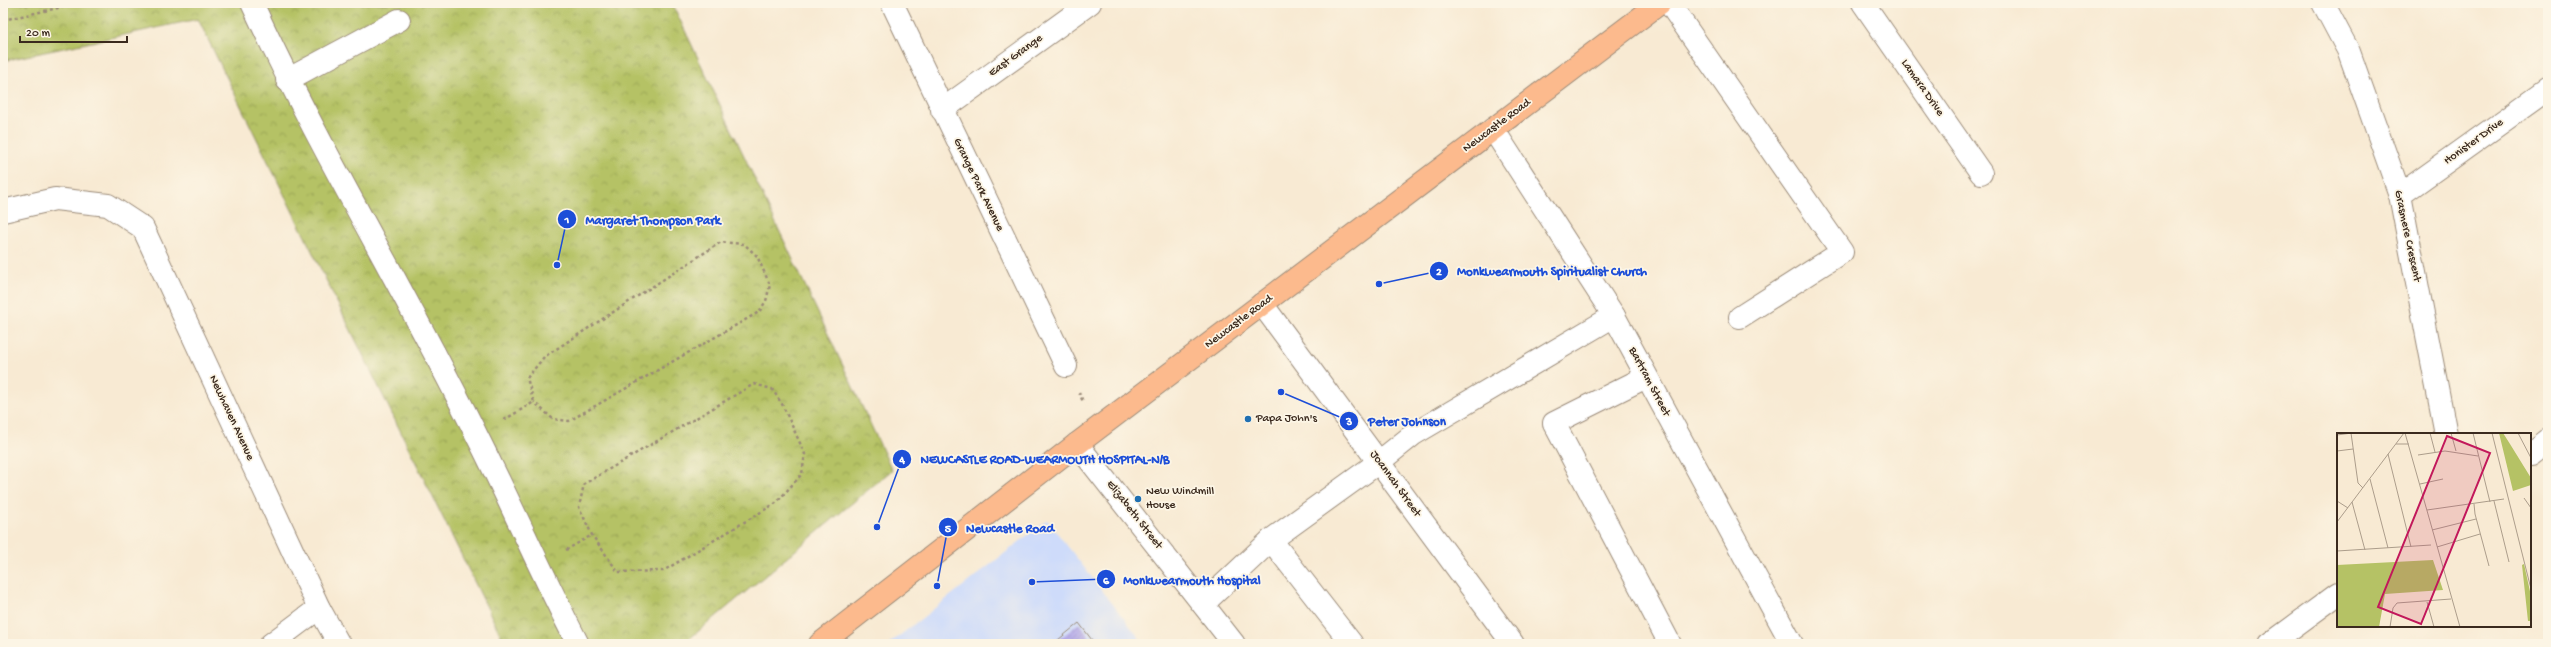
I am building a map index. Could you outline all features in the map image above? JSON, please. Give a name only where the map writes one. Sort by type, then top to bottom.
[{"type":"highway","name":"Newcastle Road","points":[[820,644],[1077,444],[1660,3]]},
{"type":"street","points":[[252,3],[287,80],[477,436],[538,567],[578,644]]},
{"type":"street","name":"Grange Park Avenue","points":[[892,3],[1066,366]]},
{"type":"street","name":"East Grange","points":[[942,110],[1090,3]]},
{"type":"street","points":[[1669,3],[1842,252],[1740,317]]},
{"type":"street","name":"Lamara Drive","points":[[1863,3],[1981,173]]},
{"type":"street","name":"Grasmere Crescent","points":[[2323,3],[2349,52],[2400,195],[2446,433]]},
{"type":"street","points":[[287,80],[399,20]]},
{"type":"street","name":"Honister Drive","points":[[2400,195],[2548,89]]},
{"type":"street","name":"Bartram Street","points":[[1493,129],[1614,316],[1792,644]]},
{"type":"street","name":"Newhaven Avenue","points":[[3,211],[55,199],[108,205],[143,228],[319,608],[339,644]]},
{"type":"street","name":"Joannah Street","points":[[1262,304],[1513,644]]},
{"type":"street","points":[[1203,604],[1271,540],[1379,462],[1414,434],[1614,316]]},
{"type":"street","points":[[1646,377],[1554,424],[1670,644]]},
{"type":"street","points":[[2531,454],[2548,442]]},
{"type":"street","name":"Elizabeth Street","points":[[1077,444],[1234,644]]},
{"type":"street","points":[[1271,540],[1352,644]]},
{"type":"street","points":[[2270,644],[2337,595]]},
{"type":"street","points":[[271,644],[319,608]]},
{"type":"path","points":[[3,20],[81,3]]},
{"type":"path","points":[[722,242],[744,244],[758,256],[770,285],[766,301],[759,312],[569,421],[553,419],[534,402],[527,378],[544,357],[722,242]]},
{"type":"path","points":[[1066,366],[1097,429]]},
{"type":"path","points":[[754,384],[772,389],[782,404],[805,454],[802,474],[776,503],[663,571],[618,572],[592,535],[579,507],[584,484],[754,384]]},
{"type":"path","points":[[477,436],[534,402]]},
{"type":"shaded area","points":[[1047,520],[1144,644],[889,644]]},
{"type":"green space","points":[[3,3],[672,3],[892,470],[683,644],[505,644],[198,19],[3,61]]},
{"type":"building","points":[[1079,623],[1095,644],[1053,644]]},
{"type":"place","name":"Margaret Thompson Park","points":[[557,265]]},
{"type":"place","name":"Monkwearmouth Spiritualist Church","points":[[1379,284]]},
{"type":"place","name":"Peter Johnson","points":[[1281,392]]},
{"type":"place","name":"Papa John's","points":[[1248,419]]},
{"type":"place","name":"New Windmill House","points":[[1138,499]]},
{"type":"place","name":"NEWCASTLE ROAD-WEARMOUTH HOSPITAL-N/B","points":[[877,527]]},
{"type":"place","name":"Monkwearmouth Hospital","points":[[1032,582]]},
{"type":"place","name":"Newcastle Road","points":[[937,586]]}]
